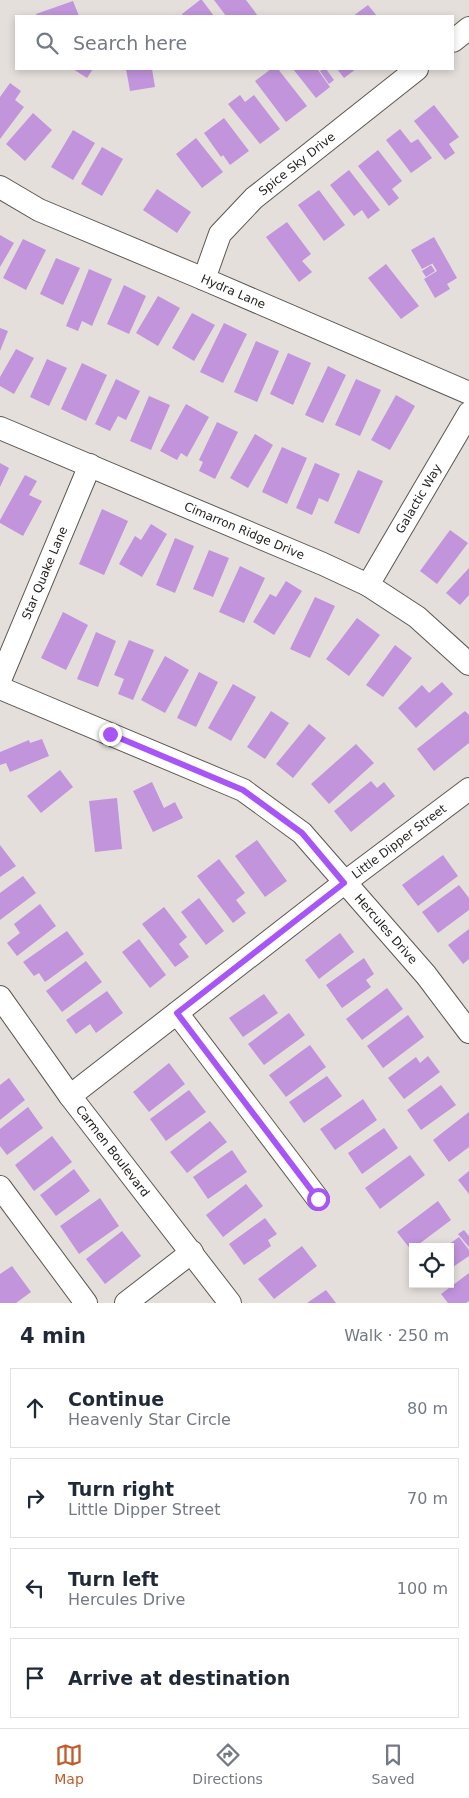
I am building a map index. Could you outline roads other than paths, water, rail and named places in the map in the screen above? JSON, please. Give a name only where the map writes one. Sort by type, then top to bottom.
[{"type":"street","points":[[454,40],[469,28]]},
{"type":"street","name":"Spice Sky Drive","points":[[204,279],[220,234],[254,198],[417,70]]},
{"type":"street","name":"Hydra Lane","points":[[0,187],[39,210],[469,393]]},
{"type":"street","name":"Galactic Way","points":[[368,585],[469,413]]},
{"type":"street","name":"Cimarron Ridge Drive","points":[[0,428],[323,564],[368,585],[417,617],[469,664]]},
{"type":"street","name":"Star Quake Lane","points":[[0,680],[90,465]]},
{"type":"street","name":"Hercules Drive","points":[[0,688],[243,790],[302,833],[426,976],[469,1032]]},
{"type":"street","name":"Little Dipper Street","points":[[70,1096],[344,883],[469,790]]},
{"type":"street","name":"Carmen Boulevard","points":[[0,997],[70,1096],[230,1303]]},
{"type":"street","points":[[177,1013],[318,1199]]},
{"type":"street","points":[[0,1187],[86,1303]]},
{"type":"street","points":[[126,1303],[192,1252]]}]
